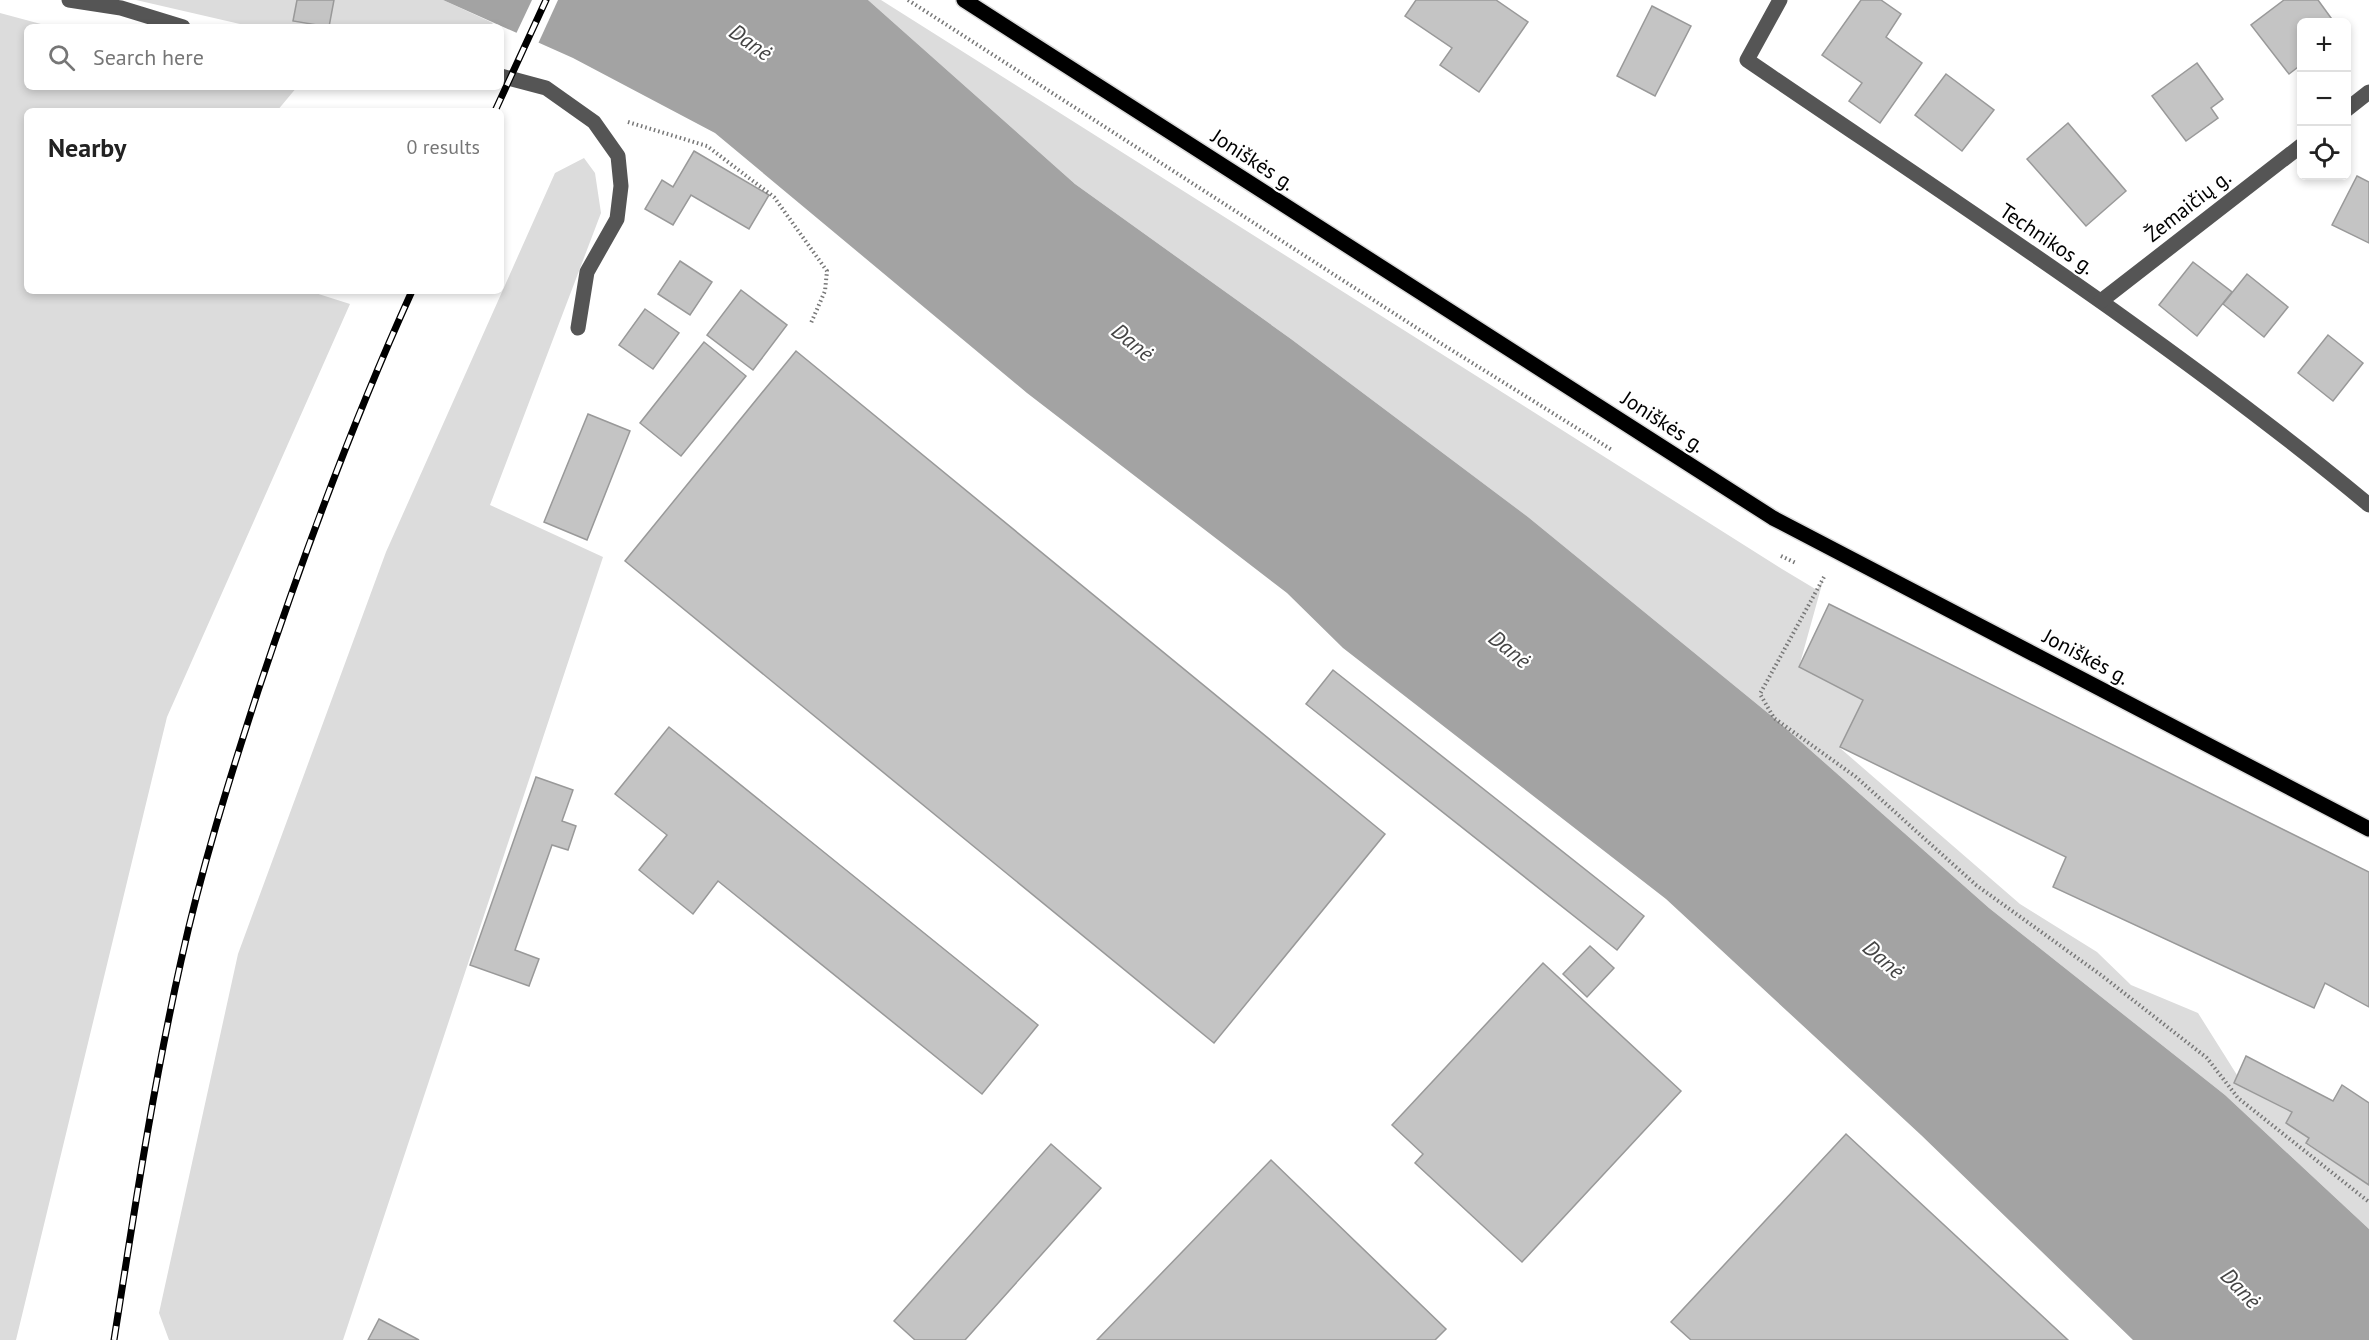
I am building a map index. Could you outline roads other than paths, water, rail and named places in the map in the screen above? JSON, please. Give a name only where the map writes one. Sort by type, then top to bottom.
[{"type":"main road","name":"Joniškės g.","points":[[964,0],[1773,518],[2369,829]]},
{"type":"street","points":[[69,0],[122,8],[173,24]]},
{"type":"street","name":"Technikos g.","points":[[1780,0],[1748,60],[2101,301],[2289,439],[2369,505]]},
{"type":"street","points":[[504,77],[546,88],[594,122],[618,156],[621,186],[617,219],[587,272],[578,328]]},
{"type":"street","points":[[2351,106],[2369,92]]},
{"type":"street","name":"Žemaičių g.","points":[[2101,301],[2297,148]]},
{"type":"water","name":"Danė","points":[[443,0],[868,0],[1075,184],[1291,339],[1528,517],[1774,718],[1989,908],[2225,1095],[2369,1229],[2369,1340],[2133,1340],[1921,1135],[1666,899],[1343,648],[1287,593],[1027,393],[715,133],[573,58],[504,27],[504,24],[497,24]]},
{"type":"railway","points":[[496,108],[546,0]]},
{"type":"railway","points":[[114,1340],[144,1150],[181,961],[226,792],[258,691],[311,539],[369,389],[411,294]]}]
